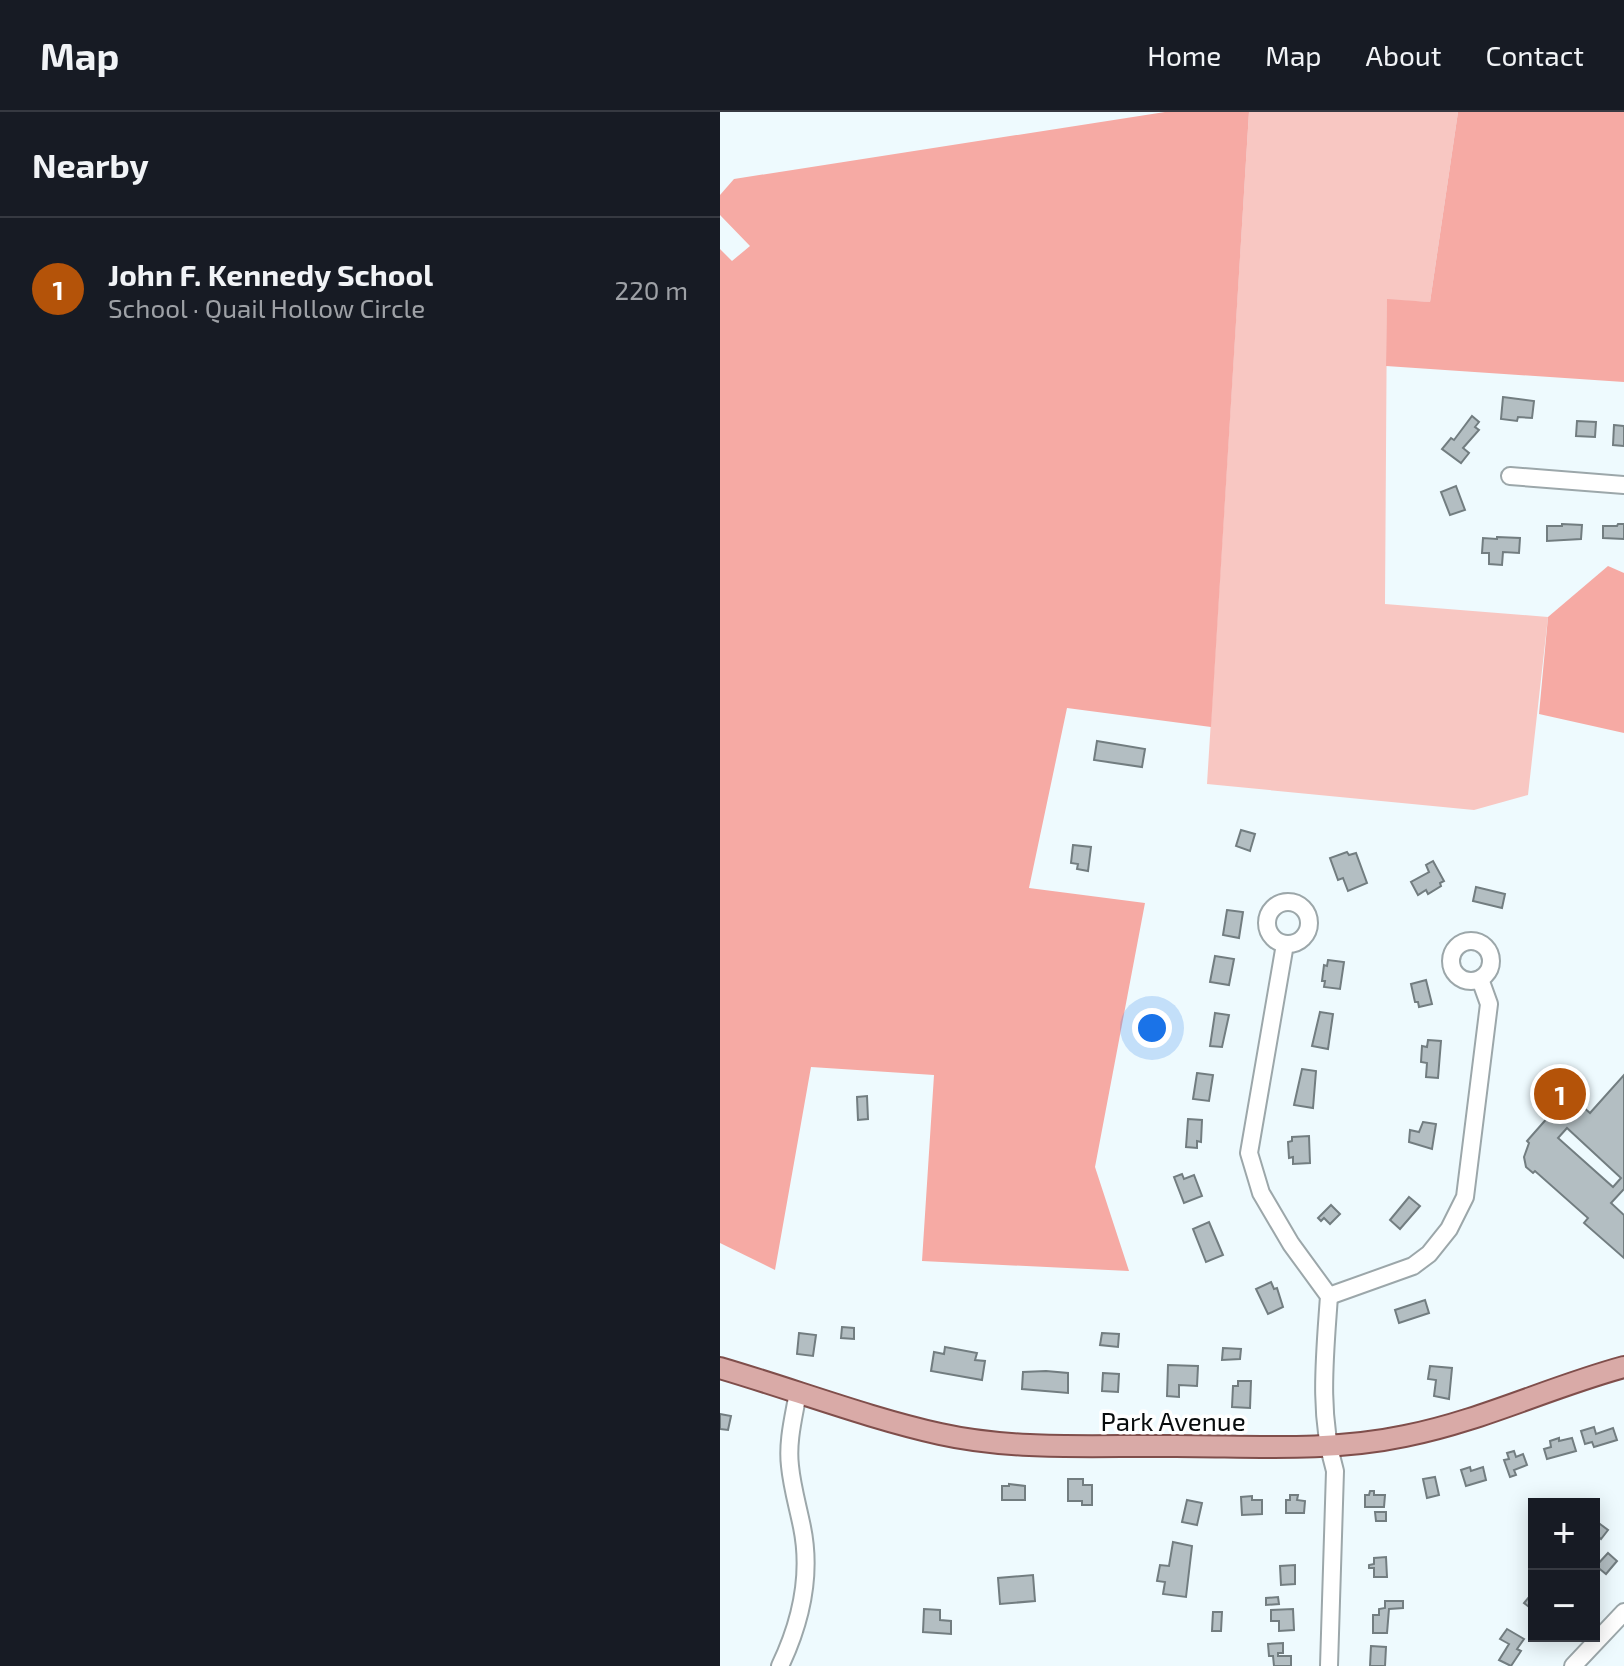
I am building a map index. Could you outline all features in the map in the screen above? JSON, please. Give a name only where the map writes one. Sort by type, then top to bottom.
[{"type":"main road","name":"Park Avenue","points":[[720,1368],[941,1434],[988,1442],[1327,1446],[1404,1437],[1497,1412],[1590,1376],[1624,1367]]},
{"type":"street","points":[[1510,476],[1624,485]]},
{"type":"street","points":[[1285,944],[1249,1153],[1261,1193],[1291,1244],[1329,1296],[1323,1381],[1327,1446],[1335,1471],[1329,1666]]},
{"type":"street","points":[[1329,1296],[1413,1266],[1429,1254],[1449,1229],[1465,1197],[1489,1004],[1480,979]]},
{"type":"street","points":[[780,1666],[794,1637],[803,1603],[807,1565],[789,1464],[798,1392]]},
{"type":"street","points":[[1573,1666],[1624,1612]]},
{"type":"shaded area","points":[[1165,112],[1249,112],[1211,727],[1067,708],[1029,888],[1145,903],[1095,1167],[1129,1271],[922,1261],[934,1075],[811,1067],[775,1270],[720,1243],[720,249],[732,261],[750,246],[720,215],[720,195],[734,179]]},
{"type":"shaded area","points":[[1249,112],[1458,112],[1430,302],[1387,300],[1385,604],[1548,617],[1528,795],[1474,810],[1207,784]]},
{"type":"shaded area","points":[[1458,112],[1624,112],[1624,382],[1386,366],[1387,299],[1430,302]]},
{"type":"shaded area","points":[[1608,566],[1624,573],[1624,733],[1539,714],[1548,617]]},
{"type":"building","points":[[1503,397],[1534,401],[1532,418],[1518,417],[1517,421],[1501,419]]},
{"type":"building","points":[[1472,416],[1479,422],[1475,427],[1479,430],[1463,448],[1469,453],[1461,463],[1442,449],[1451,438],[1454,440]]},
{"type":"building","points":[[1577,421],[1596,422],[1595,437],[1576,436]]},
{"type":"building","points":[[1614,425],[1624,426],[1624,446],[1613,445]]},
{"type":"building","points":[[1456,486],[1465,510],[1450,515],[1441,492]]},
{"type":"building","points":[[1624,524],[1624,539],[1603,538],[1603,526]]},
{"type":"building","points":[[1582,525],[1581,539],[1547,541],[1547,526]]},
{"type":"building","points":[[1483,538],[1520,538],[1519,553],[1503,552],[1502,565],[1489,564],[1489,553],[1482,553]]},
{"type":"building","points":[[1097,741],[1145,749],[1142,767],[1094,760]]},
{"type":"building","points":[[1241,830],[1255,834],[1250,851],[1236,846]]},
{"type":"building","points":[[1073,845],[1091,847],[1088,871],[1077,869],[1078,864],[1071,863]]},
{"type":"building","points":[[1347,852],[1349,855],[1356,853],[1367,883],[1348,891],[1343,878],[1338,880],[1330,858]]},
{"type":"building","points":[[1433,861],[1444,881],[1428,894],[1426,890],[1418,895],[1411,882],[1429,872],[1426,865]]},
{"type":"building","points":[[1476,887],[1505,894],[1502,908],[1473,901]]},
{"type":"building","points":[[1227,910],[1243,912],[1239,938],[1223,935]]},
{"type":"building","points":[[1215,956],[1234,959],[1229,985],[1210,982]]},
{"type":"building","points":[[1328,960],[1344,962],[1340,989],[1324,987],[1324,965],[1327,966]]},
{"type":"building","points":[[1426,980],[1432,1004],[1419,1007],[1411,984]]},
{"type":"building","points":[[1320,1012],[1333,1014],[1328,1049],[1312,1046]]},
{"type":"building","points":[[1215,1013],[1229,1015],[1222,1047],[1210,1046]]},
{"type":"building","points":[[1428,1040],[1441,1041],[1438,1078],[1426,1077],[1427,1063],[1421,1062],[1422,1046],[1427,1047]]},
{"type":"building","points":[[1302,1069],[1316,1071],[1313,1108],[1294,1105]]},
{"type":"building","points":[[1197,1073],[1213,1075],[1209,1101],[1193,1099]]},
{"type":"building","points":[[1624,1075],[1624,1189],[1611,1203],[1624,1215],[1624,1258],[1584,1223],[1588,1218],[1535,1171],[1533,1173],[1526,1167],[1527,1141],[1572,1090],[1574,1093],[1578,1089],[1588,1099],[1582,1106],[1590,1113]],"holes":[[[1567,1128],[1621,1178],[1613,1187],[1558,1138]]]},
{"type":"building","points":[[867,1096],[868,1119],[858,1120],[857,1097]]},
{"type":"building","points":[[1188,1119],[1202,1120],[1201,1142],[1197,1141],[1197,1148],[1186,1147]]},
{"type":"building","points":[[1423,1122],[1436,1124],[1432,1149],[1409,1142],[1410,1130],[1419,1132]]},
{"type":"building","points":[[1309,1136],[1310,1163],[1293,1164],[1293,1157],[1289,1158],[1288,1142],[1292,1141],[1292,1137]]},
{"type":"building","points":[[1182,1174],[1184,1179],[1194,1175],[1202,1196],[1184,1203],[1174,1177]]},
{"type":"building","points":[[1409,1197],[1420,1206],[1400,1229],[1390,1220]]},
{"type":"building","points":[[1331,1205],[1340,1214],[1330,1224],[1324,1218],[1321,1221],[1318,1218]]},
{"type":"building","points":[[1209,1222],[1223,1255],[1206,1262],[1193,1229]]},
{"type":"building","points":[[1271,1282],[1274,1289],[1277,1288],[1283,1307],[1268,1314],[1256,1289]]},
{"type":"building","points":[[1425,1300],[1429,1313],[1399,1323],[1395,1310]]},
{"type":"building","points":[[842,1327],[854,1328],[854,1339],[841,1338]]},
{"type":"building","points":[[799,1333],[816,1335],[813,1356],[797,1354]]},
{"type":"building","points":[[1102,1333],[1119,1334],[1118,1347],[1100,1345]]},
{"type":"building","points":[[945,1347],[977,1353],[975,1360],[985,1361],[982,1380],[931,1371],[934,1352],[944,1354]]},
{"type":"building","points":[[1223,1348],[1241,1349],[1240,1359],[1222,1360]]},
{"type":"building","points":[[1168,1365],[1198,1366],[1197,1386],[1179,1385],[1179,1397],[1167,1396]]},
{"type":"building","points":[[1430,1366],[1452,1368],[1449,1399],[1434,1396],[1436,1380],[1428,1379]]},
{"type":"building","points":[[1023,1372],[1068,1373],[1068,1393],[1022,1389]]},
{"type":"building","points":[[1103,1373],[1119,1374],[1118,1392],[1102,1391]]},
{"type":"building","points":[[1238,1381],[1251,1381],[1250,1408],[1232,1407],[1233,1386],[1238,1386]]},
{"type":"building","points":[[720,1414],[731,1416],[728,1430],[720,1429]]},
{"type":"building","points":[[1594,1427],[1596,1434],[1613,1428],[1617,1440],[1594,1447],[1592,1442],[1585,1444],[1581,1431]]},
{"type":"building","points":[[1559,1438],[1559,1441],[1572,1438],[1576,1451],[1547,1459],[1544,1449],[1551,1447],[1550,1441]]},
{"type":"building","points":[[1514,1451],[1516,1457],[1523,1454],[1527,1465],[1514,1470],[1516,1475],[1510,1477],[1504,1460],[1509,1459],[1507,1453]]},
{"type":"building","points":[[1470,1467],[1471,1471],[1483,1467],[1486,1480],[1466,1486],[1461,1470]]},
{"type":"building","points":[[1435,1477],[1439,1495],[1427,1498],[1423,1479]]},
{"type":"building","points":[[1068,1479],[1083,1479],[1083,1485],[1092,1485],[1092,1505],[1068,1501]]},
{"type":"building","points":[[1002,1486],[1025,1486],[1025,1500],[1002,1500]]},
{"type":"building","points":[[1370,1491],[1374,1491],[1374,1495],[1385,1495],[1384,1507],[1365,1507],[1365,1495],[1369,1495]]},
{"type":"building","points":[[1290,1495],[1298,1495],[1297,1500],[1305,1501],[1304,1513],[1286,1513],[1286,1500],[1290,1500]]},
{"type":"building","points":[[1252,1496],[1252,1500],[1262,1500],[1262,1514],[1242,1515],[1241,1497]]},
{"type":"building","points":[[1187,1500],[1202,1503],[1197,1525],[1182,1522]]},
{"type":"building","points":[[1375,1512],[1386,1512],[1386,1521],[1376,1521]]},
{"type":"building","points":[[1600,1524],[1608,1530],[1600,1538]]},
{"type":"building","points":[[1173,1542],[1192,1546],[1186,1597],[1163,1594],[1165,1582],[1157,1581],[1160,1565],[1169,1566]]},
{"type":"building","points":[[1608,1553],[1617,1561],[1606,1574],[1600,1569],[1600,1562]]},
{"type":"building","points":[[1386,1557],[1387,1577],[1374,1577],[1374,1568],[1369,1568],[1369,1565],[1374,1564],[1374,1558]]},
{"type":"building","points":[[1295,1565],[1295,1584],[1281,1585],[1280,1566]]},
{"type":"building","points":[[1033,1575],[1035,1601],[1000,1604],[998,1578]]},
{"type":"building","points":[[1278,1597],[1279,1604],[1266,1605],[1266,1598]]},
{"type":"building","points":[[1385,1601],[1403,1601],[1403,1608],[1389,1609],[1387,1633],[1373,1633],[1373,1615],[1379,1615],[1379,1609],[1385,1608]]},
{"type":"building","points":[[924,1609],[940,1610],[940,1620],[951,1621],[951,1634],[923,1632]]},
{"type":"building","points":[[1293,1609],[1294,1630],[1279,1631],[1279,1621],[1271,1621],[1271,1610]]},
{"type":"building","points":[[1213,1612],[1222,1612],[1221,1631],[1212,1631]]},
{"type":"building","points":[[1507,1629],[1524,1639],[1517,1649],[1521,1651],[1511,1666],[1499,1660],[1509,1644],[1500,1639]]},
{"type":"building","points":[[1283,1643],[1283,1653],[1278,1653],[1278,1656],[1291,1656],[1291,1666],[1274,1666],[1268,1644]]},
{"type":"building","points":[[1371,1646],[1386,1647],[1385,1666],[1370,1666]]},
{"type":"place","name":"John F. Kennedy School","points":[[1560,1094]]}]
